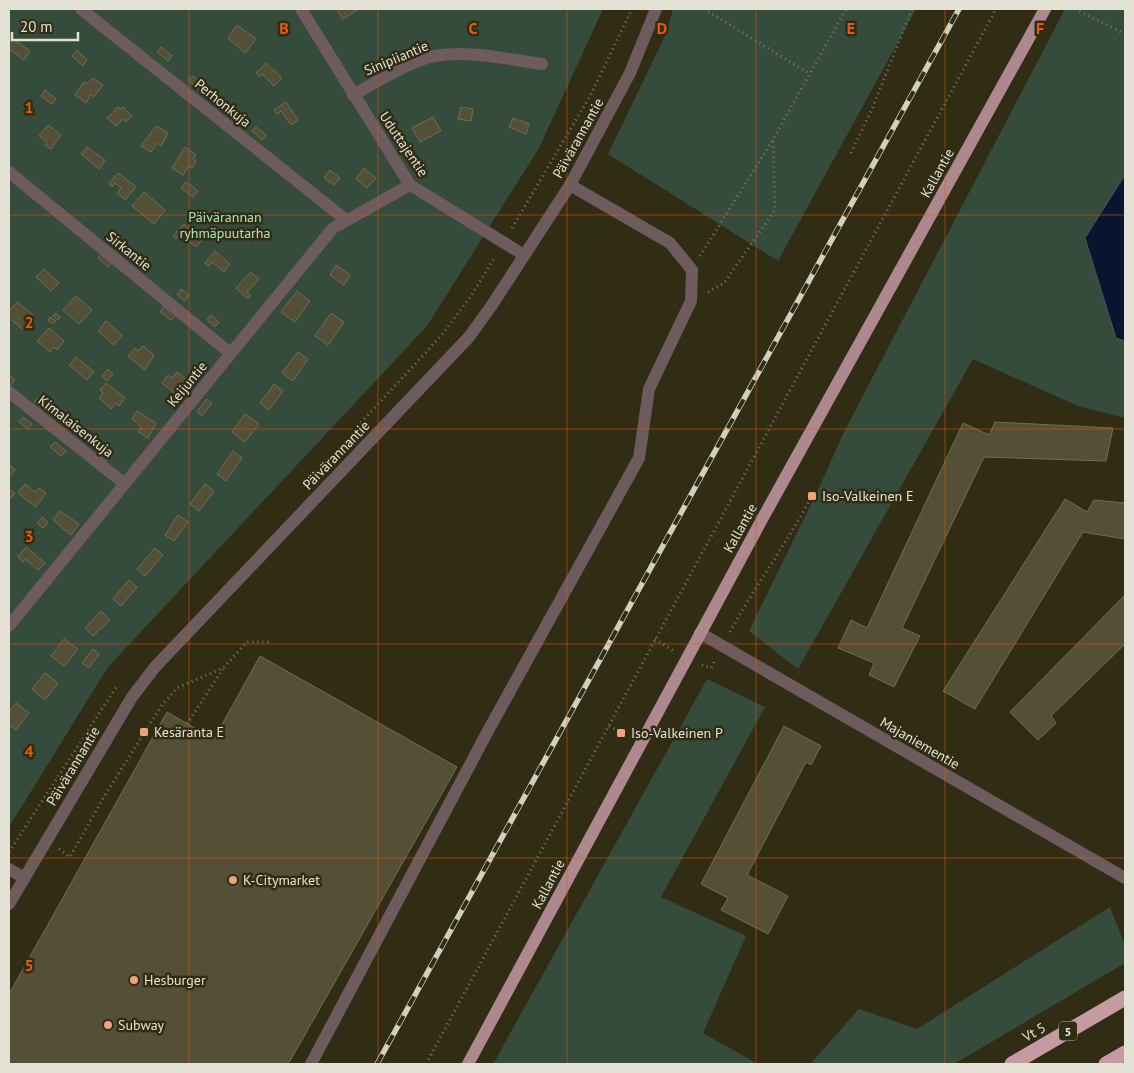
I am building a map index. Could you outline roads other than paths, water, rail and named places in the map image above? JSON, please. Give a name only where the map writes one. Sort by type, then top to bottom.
[{"type":"highway","name":"Vt 5","points":[[1012,1064],[1125,998]]},
{"type":"highway","points":[[1106,1064],[1125,1053]]},
{"type":"main road","name":"Kallantie","points":[[468,1064],[700,633],[1045,9]]},
{"type":"street","name":"Perhonkuja","points":[[82,9],[346,220]]},
{"type":"street","name":"Uduttajentie","points":[[301,9],[410,185],[503,244],[524,254]]},
{"type":"street","name":"Päivärannantie","points":[[9,904],[132,698],[155,667],[469,337],[570,185],[630,73],[656,9]]},
{"type":"street","name":"Sinipiiantie","points":[[353,95],[389,75],[432,56],[475,54],[542,64]]},
{"type":"street","name":"Sirkantie","points":[[9,172],[230,354]]},
{"type":"street","name":"Keijuntie","points":[[9,626],[333,228],[410,185]]},
{"type":"street","points":[[311,1064],[489,728],[639,458],[649,389],[691,301],[692,270],[670,243],[570,185]]},
{"type":"street","name":"Kimalaisenkuja","points":[[9,392],[126,484]]},
{"type":"street","name":"Majaniementie","points":[[700,633],[1125,878]]},
{"type":"street","points":[[9,869],[24,878]]},
{"type":"water","points":[[1125,175],[1125,341],[1116,338],[1085,238]]},
{"type":"railway","points":[[377,1064],[959,9]]},
{"type":"place","name":"Iso-Valkeinen E","points":[[812,496]]},
{"type":"place","name":"Kesäranta E","points":[[144,732]]},
{"type":"place","name":"Iso-Valkeinen P","points":[[621,733]]},
{"type":"place","name":"K-Citymarket","points":[[233,880]]},
{"type":"place","name":"Hesburger","points":[[134,980]]},
{"type":"place","name":"Subway","points":[[108,1025]]},
{"type":"park label","name":"Päivärannan ryhmäpuutarha","points":[[225,226]]}]
